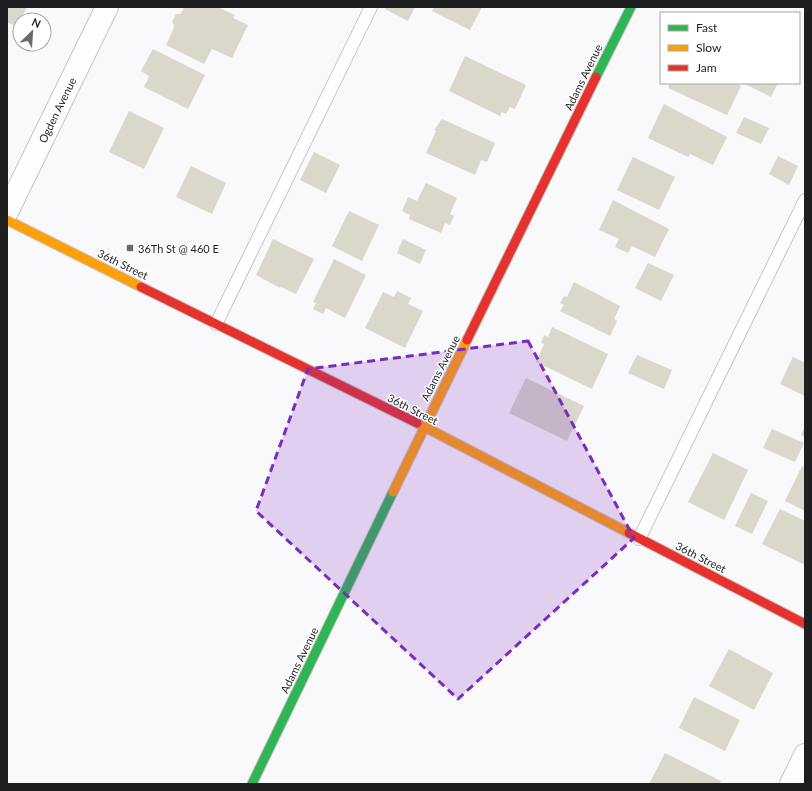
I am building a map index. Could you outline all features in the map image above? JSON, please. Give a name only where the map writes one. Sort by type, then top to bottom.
[{"type":"main road","name":"Adams Avenue","points":[[252,784],[424,427],[631,7]]},
{"type":"main road","name":"36th Street","points":[[7,220],[424,427],[805,624]]},
{"type":"street","name":"Ogden Avenue","points":[[7,212],[107,7]]},
{"type":"street","points":[[791,784],[805,755]]},
{"type":"lane","points":[[216,324],[371,7]]},
{"type":"lane","points":[[639,539],[805,200]]},
{"type":"highlighted area","points":[[528,341],[634,538],[458,699],[256,511],[308,369]]},
{"type":"building","points":[[7,7],[27,7],[24,12],[12,12],[12,24],[7,22]]},
{"type":"building","points":[[184,7],[217,7],[235,15],[233,18],[248,25],[232,58],[212,49],[204,64],[166,45],[173,30],[174,25],[172,22],[176,14],[181,14]]},
{"type":"building","points":[[386,7],[415,7],[408,21],[385,9]]},
{"type":"building","points":[[431,7],[482,7],[470,30],[432,11],[434,8]]},
{"type":"building","points":[[153,49],[205,75],[188,109],[144,87],[149,76],[141,71]]},
{"type":"building","points":[[465,56],[526,85],[515,109],[510,107],[506,114],[502,112],[500,116],[449,91]]},
{"type":"building","points":[[670,84],[736,84],[741,86],[727,115],[668,88]]},
{"type":"building","points":[[745,84],[778,84],[771,97]]},
{"type":"building","points":[[664,104],[727,137],[713,165],[690,154],[688,157],[648,138]]},
{"type":"building","points":[[129,111],[164,128],[144,169],[109,152]]},
{"type":"building","points":[[744,117],[769,128],[761,144],[736,133]]},
{"type":"building","points":[[442,119],[495,143],[487,162],[481,160],[475,175],[426,153],[436,131],[434,130]]},
{"type":"building","points":[[314,152],[340,165],[326,193],[300,180]]},
{"type":"building","points":[[778,156],[798,166],[789,185],[769,174]]},
{"type":"building","points":[[633,157],[675,177],[659,210],[617,190]]},
{"type":"building","points":[[191,166],[226,183],[212,214],[176,197]]},
{"type":"building","points":[[426,183],[457,198],[450,214],[454,216],[450,225],[445,223],[441,233],[409,219],[410,215],[402,211],[408,197],[417,201]]},
{"type":"building","points":[[613,200],[669,229],[655,257],[632,246],[628,253],[615,247],[619,239],[599,230]]},
{"type":"building","points":[[349,211],[379,225],[362,261],[332,246]]},
{"type":"building","points":[[273,239],[314,259],[296,294],[281,287],[280,288],[256,275]]},
{"type":"building","points":[[403,239],[426,250],[420,264],[397,253]]},
{"type":"building","points":[[334,259],[366,275],[345,318],[326,308],[323,314],[313,309],[316,303],[313,302]]},
{"type":"building","points":[[648,263],[674,275],[661,301],[635,288]]},
{"type":"building","points":[[574,282],[620,306],[614,319],[617,321],[610,336],[560,311],[564,305],[560,303],[564,296],[567,297]]},
{"type":"building","points":[[397,291],[411,298],[408,304],[423,311],[405,348],[365,328],[383,292],[394,297]]},
{"type":"building","points":[[552,327],[608,354],[592,389],[536,362],[544,344],[541,343],[544,335],[548,337]]},
{"type":"building","points":[[637,355],[672,370],[664,389],[628,373]]},
{"type":"building","points":[[793,357],[805,363],[805,396],[780,384]]},
{"type":"building","points":[[526,378],[584,406],[567,441],[509,413]]},
{"type":"building","points":[[805,426],[805,437],[801,435]]},
{"type":"building","points":[[772,429],[804,443],[795,462],[763,448]]},
{"type":"building","points":[[713,453],[748,470],[724,520],[688,502]]},
{"type":"building","points":[[802,466],[805,468],[805,511],[785,501]]},
{"type":"building","points":[[751,493],[768,501],[752,534],[735,526]]},
{"type":"building","points":[[780,509],[805,521],[805,565],[762,544]]},
{"type":"building","points":[[729,649],[773,673],[754,710],[709,686]]},
{"type":"building","points":[[694,697],[740,720],[725,751],[679,728]]},
{"type":"building","points":[[665,753],[721,781],[719,784],[649,784]]},
{"type":"traffic: fast","points":[[596,77],[631,7]]},
{"type":"traffic: fast","points":[[252,784],[393,492]]},
{"type":"traffic: slow","points":[[7,220],[141,287]]},
{"type":"traffic: slow","points":[[393,492],[467,340]]},
{"type":"traffic: slow","points":[[417,423],[629,533]]},
{"type":"traffic: jam","points":[[467,340],[596,77]]},
{"type":"traffic: jam","points":[[141,287],[417,423]]},
{"type":"traffic: jam","points":[[629,533],[805,624]]},
{"type":"place","name":"36Th St @ 460 E","points":[[130,248]]}]
